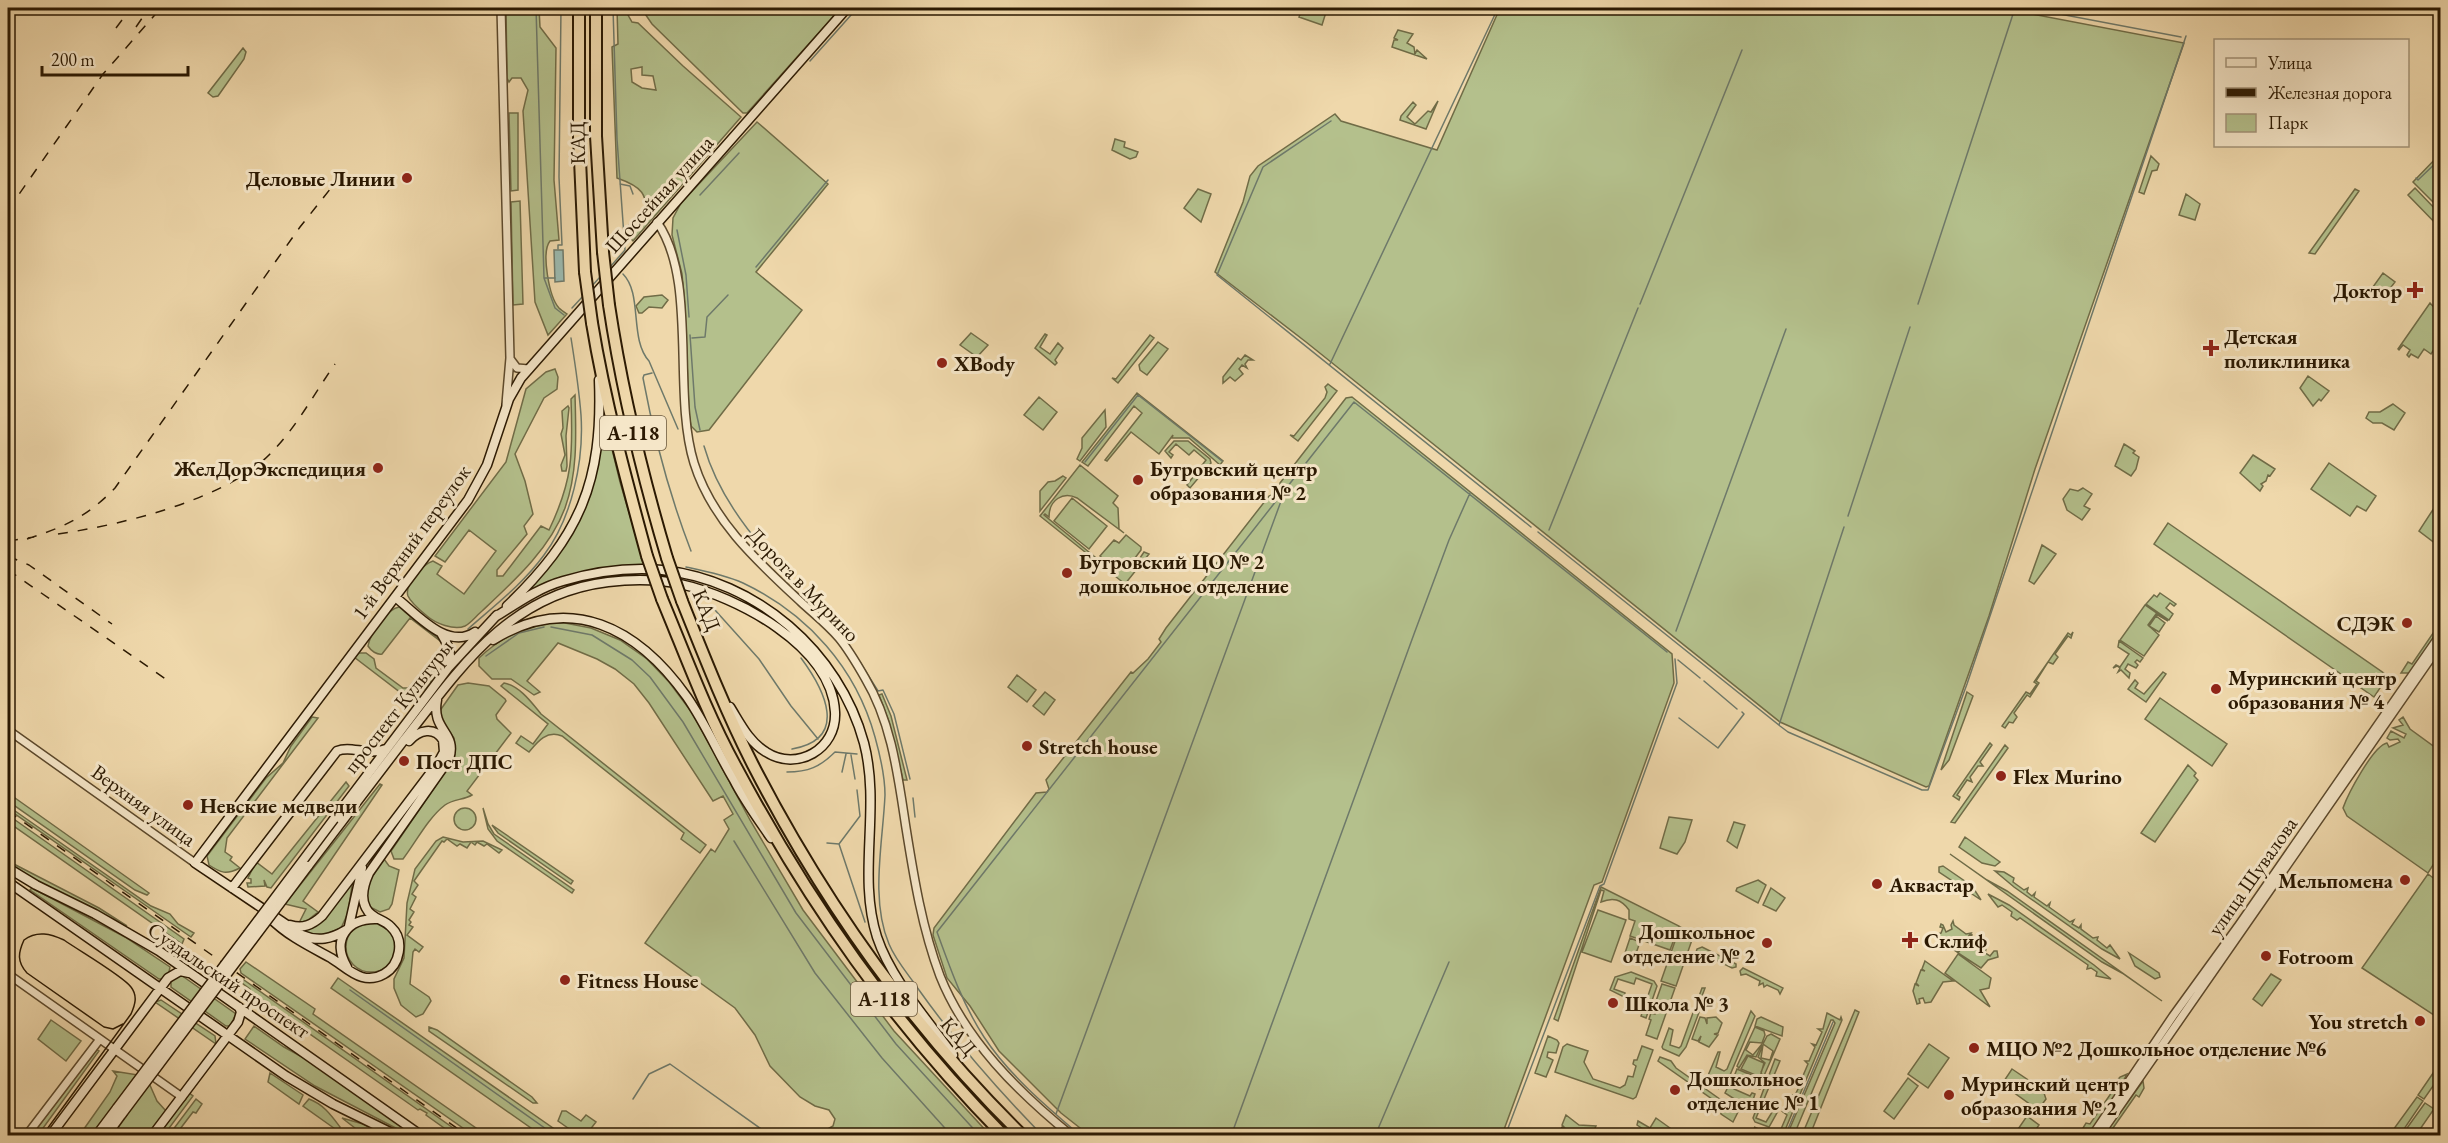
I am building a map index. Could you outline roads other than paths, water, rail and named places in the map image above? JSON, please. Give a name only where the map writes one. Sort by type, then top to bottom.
[{"type":"highway","name":"КАД","points":[[579,8],[579,137],[585,272],[592,323],[598,362],[625,474],[647,556],[662,599],[734,764],[817,907],[899,1020],[942,1071],[1004,1136]]},
{"type":"highway","name":"КАД","points":[[596,8],[596,147],[609,305],[627,411],[642,472],[682,602],[753,764],[796,844],[869,958],[972,1082],[1023,1136]]},
{"type":"main road","name":"Шоссейная улица","points":[[505,409],[513,390],[529,369],[847,8]]},
{"type":"main road","points":[[495,617],[556,554],[576,520],[588,490],[599,443],[598,362]]},
{"type":"main road","name":"1-й Верхний переулок","points":[[195,863],[458,514],[488,465],[505,409]]},
{"type":"main road","points":[[495,617],[524,599],[561,582],[606,572],[634,569],[660,570],[682,573],[733,590],[777,616],[808,642],[824,660],[842,688],[864,741],[871,780],[871,907],[878,937],[892,969],[972,1082]]},
{"type":"main road","points":[[477,650],[507,622],[524,611],[556,595],[584,586],[636,580],[690,586],[729,599],[750,609],[782,631],[807,655],[825,680],[831,693],[835,711],[834,726],[829,739],[819,750],[798,760],[777,758],[751,740],[712,674]]},
{"type":"main road","points":[[395,597],[448,637],[463,639],[488,624]]},
{"type":"main road","name":"проспект Культуры","points":[[337,822],[386,749],[448,668],[495,617]]},
{"type":"main road","points":[[477,650],[517,626],[552,617],[574,618],[598,624],[632,640],[658,663],[687,697],[735,783],[800,879]]},
{"type":"main road","points":[[441,633],[451,654],[448,668]]},
{"type":"main road","name":"проспект Культуры","points":[[337,822],[477,650]]},
{"type":"main road","points":[[369,854],[358,879],[347,928],[342,937],[341,955],[349,970],[360,977],[376,978],[390,970],[395,964],[399,953],[398,936],[393,928],[371,915],[363,901],[364,889],[369,873],[445,766],[452,752],[449,738],[436,718],[438,696]]},
{"type":"main road","points":[[287,924],[301,927],[316,921],[438,764],[444,752],[444,744],[438,734],[426,731],[417,733],[397,749]]},
{"type":"main road","points":[[232,888],[337,751],[347,749],[375,753],[386,749]]},
{"type":"main road","points":[[96,1136],[120,1111],[337,822]]},
{"type":"main road","name":"Верхняя улица","points":[[195,863],[302,935],[317,940],[332,937],[347,928]]},
{"type":"main road","name":"Суздальский проспект","points":[[8,868],[131,934],[239,1006],[422,1136]]},
{"type":"main road","name":"Суздальский проспект","points":[[8,882],[310,1091],[398,1136]]},
{"type":"main road","name":"Верхняя улица","points":[[261,909],[278,926],[303,944],[349,970]]},
{"type":"main road","points":[[347,928],[360,920],[378,919]]},
{"type":"main road","points":[[50,1136],[171,975],[184,971],[195,976]]},
{"type":"main road","points":[[153,1136],[228,1035],[241,1015],[239,1006]]},
{"type":"main road","points":[[106,1136],[120,1111]]},
{"type":"street","name":"1-й Верхний переулок","points":[[501,8],[510,358],[505,409]]},
{"type":"street","name":"Дорога в Мурино","points":[[657,222],[669,243],[676,270],[686,428],[699,478],[716,510],[732,532],[759,563],[838,638],[866,679],[877,700],[893,749],[922,917],[942,979],[964,1023],[990,1058],[1019,1089],[1072,1136]]},
{"type":"street","points":[[510,358],[517,368],[529,369]]},
{"type":"street","name":"улица Шувалова","points":[[2092,1136],[2173,1016],[2239,925],[2440,635]]},
{"type":"street","name":"улица Шувалова","points":[[2100,1136],[2440,645]]},
{"type":"street","name":"Верхняя улица","points":[[8,730],[195,863]]},
{"type":"street","points":[[8,974],[182,1096]]},
{"type":"street","points":[[26,1136],[100,1039]]},
{"type":"water","points":[[554,250],[563,250],[564,281],[555,282]]},
{"type":"waterway","points":[[536,8],[544,278],[555,308],[564,315]]},
{"type":"waterway","points":[[558,249],[558,245],[562,245],[559,177],[561,8]]},
{"type":"waterway","points":[[610,267],[625,250],[617,139],[613,8]]},
{"type":"waterway","points":[[1330,364],[1498,8]]},
{"type":"waterway","points":[[1918,304],[2015,8]]},
{"type":"waterway","points":[[2028,8],[2181,37]]},
{"type":"waterway","points":[[810,61],[852,14]]},
{"type":"waterway","points":[[1538,532],[1788,732],[1922,790],[1928,790],[1967,684],[2186,36]]},
{"type":"waterway","points":[[1640,304],[1742,50]]},
{"type":"waterway","points":[[1331,121],[1263,167],[1217,275],[1531,527]]},
{"type":"waterway","points":[[700,195],[739,153]]},
{"type":"waterway","points":[[2416,178],[2418,180],[2440,159]]},
{"type":"waterway","points":[[756,267],[828,180]]},
{"type":"waterway","points":[[620,184],[630,186],[633,194]]},
{"type":"waterway","points":[[677,230],[686,275],[689,317]]},
{"type":"waterway","points":[[623,274],[633,293],[639,341],[678,429]]},
{"type":"waterway","points":[[591,287],[600,277]]},
{"type":"waterway","points":[[545,278],[555,278]]},
{"type":"waterway","points":[[572,308],[584,295]]},
{"type":"waterway","points":[[692,338],[705,337],[707,317],[728,295]]},
{"type":"waterway","points":[[1549,530],[1638,308]]},
{"type":"waterway","points":[[1848,516],[1910,327]]},
{"type":"waterway","points":[[1676,631],[1786,329]]},
{"type":"waterway","points":[[690,335],[695,407],[700,430]]},
{"type":"waterway","points":[[468,629],[536,566],[554,540],[569,507],[578,470],[581,433],[581,415],[571,338]]},
{"type":"waterway","points":[[652,373],[644,375],[643,378],[652,422],[669,487],[691,551]]},
{"type":"waterway","points":[[1085,462],[1138,395],[1222,461]]},
{"type":"waterway","points":[[1081,1136],[1017,1077],[984,1037],[963,999],[937,932],[1354,402],[1667,652]]},
{"type":"waterway","points":[[704,446],[721,488],[764,549]]},
{"type":"waterway","points":[[1056,1114],[1284,493]]},
{"type":"waterway","points":[[1231,1136],[1414,634],[1449,540],[1470,493]]},
{"type":"waterway","points":[[1779,725],[1844,527]]},
{"type":"waterway","points":[[686,567],[743,583],[788,610],[826,646],[856,688],[875,737],[883,773],[885,795],[879,889],[883,927],[889,944],[903,968],[963,1047],[1043,1136]]},
{"type":"waterway","points":[[715,610],[759,659],[791,706],[818,739]]},
{"type":"waterway","points":[[828,620],[845,640]]},
{"type":"waterway","points":[[486,656],[519,633],[544,627]]},
{"type":"waterway","points":[[551,627],[592,635],[632,660],[650,677],[683,722],[796,913],[896,1044],[980,1136]]},
{"type":"waterway","points":[[856,656],[878,691],[883,690],[894,714],[910,779]]},
{"type":"waterway","points":[[792,749],[810,743],[821,735],[826,724],[827,711],[824,698],[810,670],[801,658]]},
{"type":"waterway","points":[[1505,1136],[1600,886],[1604,884],[1677,683],[1675,659]]},
{"type":"waterway","points":[[1678,660],[1700,678]]},
{"type":"waterway","points":[[1704,681],[1737,709]]},
{"type":"waterway","points":[[1679,718],[1718,748],[1744,714],[1742,712]]},
{"type":"waterway","points":[[787,772],[813,768],[835,752],[857,754]]},
{"type":"waterway","points":[[842,772],[846,754]]},
{"type":"waterway","points":[[851,755],[855,779]]},
{"type":"waterway","points":[[827,843],[839,844],[860,816],[857,790]]},
{"type":"waterway","points":[[913,798],[915,817]]},
{"type":"waterway","points":[[734,841],[815,973],[882,1058],[952,1136]]},
{"type":"waterway","points":[[839,844],[865,922]]},
{"type":"waterway","points":[[1375,1136],[1449,962]]},
{"type":"waterway","points":[[350,990],[556,1136]]},
{"type":"waterway","points":[[1785,1136],[1833,1022]]},
{"type":"waterway","points":[[633,1099],[649,1074],[670,1064],[771,1136]]},
{"type":"tram line","points":[[42,1136],[131,1014],[135,997],[133,990],[126,982],[64,940],[44,934],[34,935],[24,940],[20,957],[21,965],[27,973],[104,1027],[113,1029],[123,1024]]},
{"type":"railway","points":[[116,28],[131,8]]},
{"type":"railway","points":[[136,27],[149,8]]},
{"type":"railway","points":[[8,210],[103,74],[161,8]]},
{"type":"railway","points":[[27,539],[85,514],[115,488],[300,227],[335,183]]},
{"type":"railway","points":[[58,534],[141,517],[171,508],[227,485],[251,470],[270,454],[288,433],[335,364]]},
{"type":"railway","points":[[8,541],[34,537]]},
{"type":"railway","points":[[8,556],[29,565],[112,624]]},
{"type":"railway","points":[[8,570],[170,682]]},
{"type":"railway","points":[[8,811],[468,1136]]},
{"type":"place","name":"Деловые Линии","points":[[407,178]]},
{"type":"place","name":"Доктор","points":[[2415,290]]},
{"type":"place","name":"Детская поликлиника","points":[[2211,348]]},
{"type":"place","name":"XBody","points":[[942,363]]},
{"type":"place","name":"ЖелДорЭкспедиция","points":[[378,468]]},
{"type":"place","name":"Бугровский центр образования № 2","points":[[1138,480]]},
{"type":"place","name":"Бугровский ЦО № 2 дошкольное отделение","points":[[1067,573]]},
{"type":"place","name":"СДЭК","points":[[2407,623]]},
{"type":"place","name":"Муринский центр образования № 4","points":[[2216,689]]},
{"type":"place","name":"Stretch house","points":[[1027,746]]},
{"type":"place","name":"Пост ДПС","points":[[404,761]]},
{"type":"place","name":"Flex Murino","points":[[2001,776]]},
{"type":"place","name":"Невские медведи","points":[[188,805]]},
{"type":"place","name":"Мельпомена","points":[[2405,880]]},
{"type":"place","name":"Аквастар","points":[[1877,884]]},
{"type":"place","name":"Склиф","points":[[1910,940]]},
{"type":"place","name":"Дошкольное отделение № 2","points":[[1767,943]]},
{"type":"place","name":"Fotroom","points":[[2266,956]]},
{"type":"place","name":"Fitness House","points":[[565,980]]},
{"type":"place","name":"Школа № 3","points":[[1613,1003]]},
{"type":"place","name":"You stretch","points":[[2420,1021]]},
{"type":"place","name":"МЦО №2 Дошкольное отделение №6","points":[[1974,1048]]},
{"type":"place","name":"Дошкольное отделение № 1","points":[[1675,1090]]},
{"type":"place","name":"Муринский центр образования № 2","points":[[1949,1095]]}]
